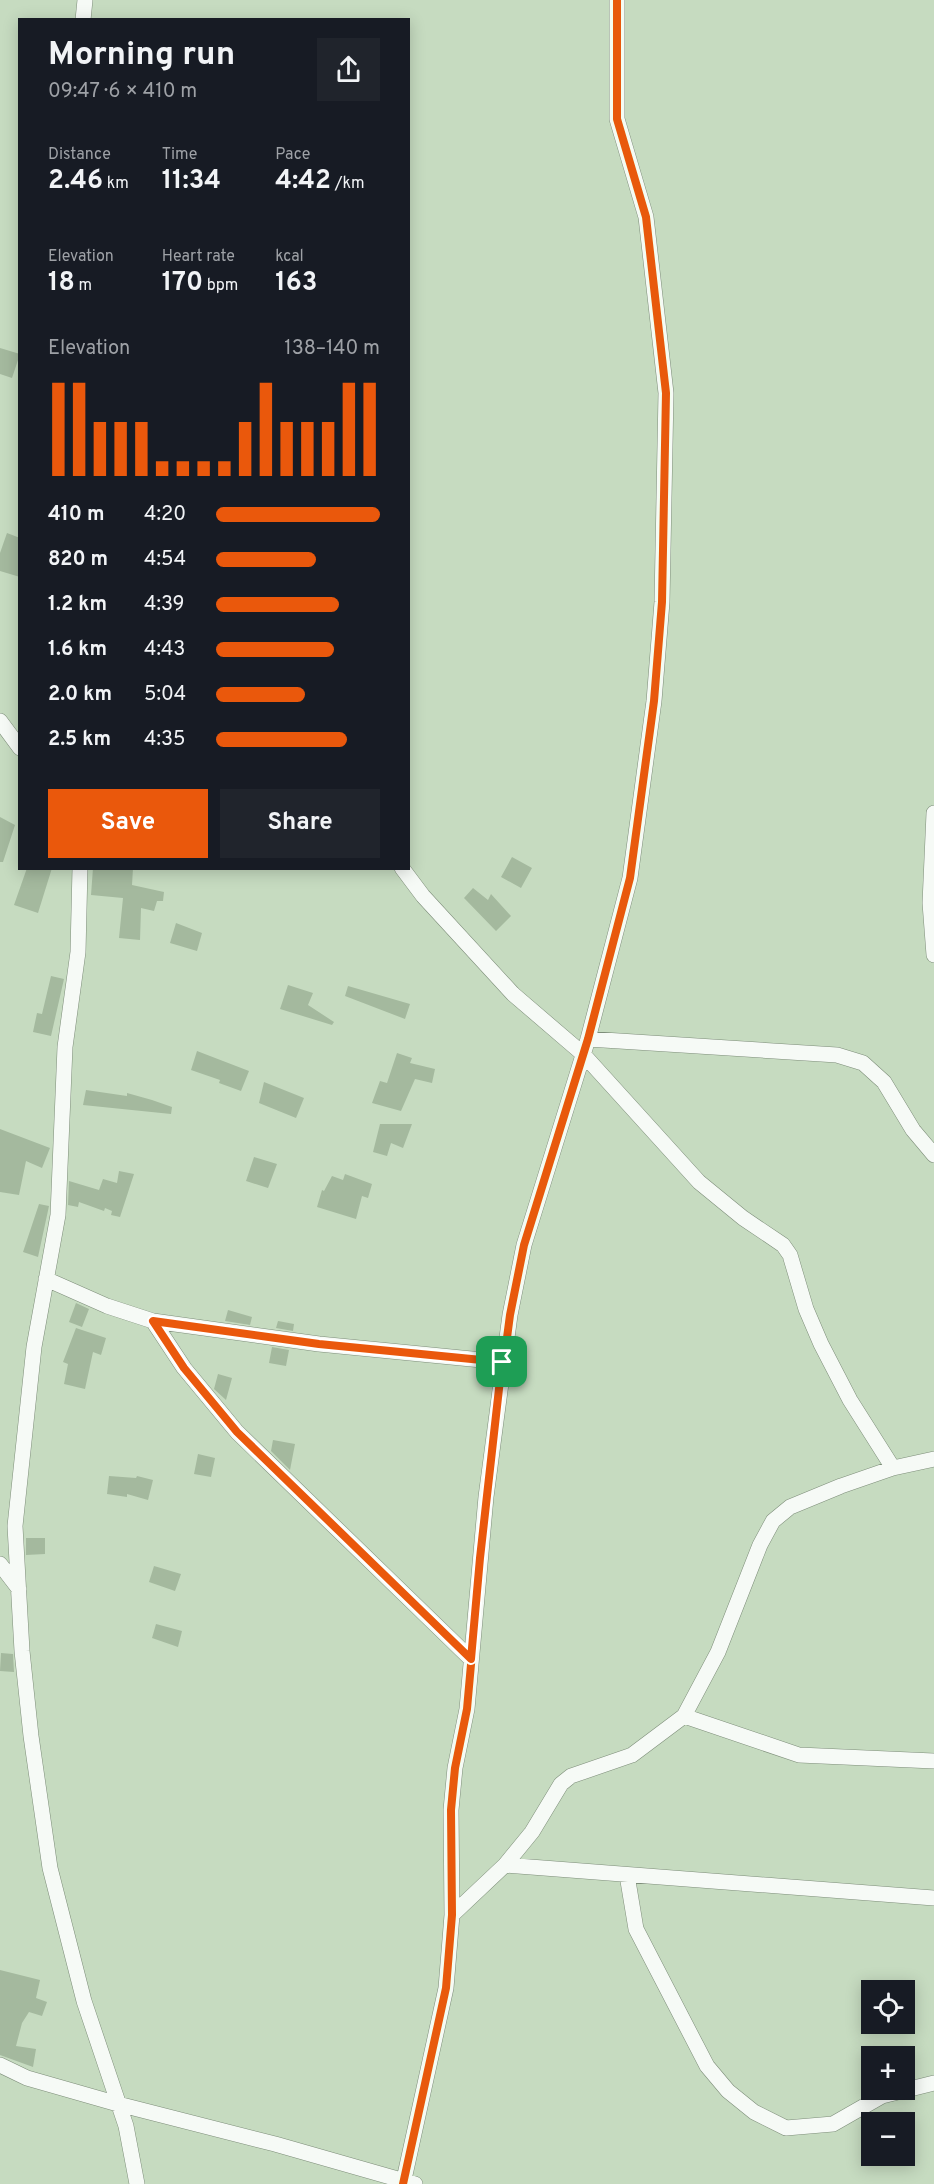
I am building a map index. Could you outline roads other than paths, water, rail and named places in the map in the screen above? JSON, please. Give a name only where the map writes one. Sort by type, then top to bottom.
[{"type":"street","points":[[83,18],[85,0]]},
{"type":"street","points":[[0,2065],[27,2078],[274,2144],[407,2183],[446,1988],[452,1915],[451,1810],[471,1659],[502,1362],[524,1245],[585,1047],[631,867],[654,701],[662,602],[666,492],[666,393],[646,217],[617,119],[617,0]]},
{"type":"street","points":[[0,722],[18,745]]},
{"type":"street","points":[[934,813],[930,903],[934,955]]},
{"type":"street","points":[[80,870],[78,952],[65,1047],[58,1215],[34,1347],[15,1527],[31,1736],[50,1868],[84,2001],[126,2126],[137,2184]]},
{"type":"street","points":[[404,870],[423,896],[513,994],[585,1047],[699,1182],[743,1218],[783,1245],[790,1255],[806,1309],[821,1344],[850,1400],[893,1468]]},
{"type":"street","points":[[585,1047],[837,1055],[863,1063],[884,1082],[913,1130],[934,1155]]},
{"type":"street","points":[[46,1279],[107,1306],[153,1321],[319,1344],[502,1362]]},
{"type":"street","points":[[153,1321],[184,1368],[237,1432],[471,1659]]},
{"type":"street","points":[[452,1915],[505,1865],[532,1832],[561,1784],[571,1776],[632,1755],[684,1716],[718,1652],[760,1545],[773,1521],[790,1508],[893,1468],[934,1459]]},
{"type":"street","points":[[0,1564],[19,1589]]},
{"type":"street","points":[[684,1716],[799,1755],[934,1761]]},
{"type":"street","points":[[505,1865],[934,1898]]},
{"type":"street","points":[[627,1875],[636,1929],[679,2014],[707,2066],[728,2091],[754,2112],[786,2128],[833,2124],[882,2096],[934,2083]]}]
